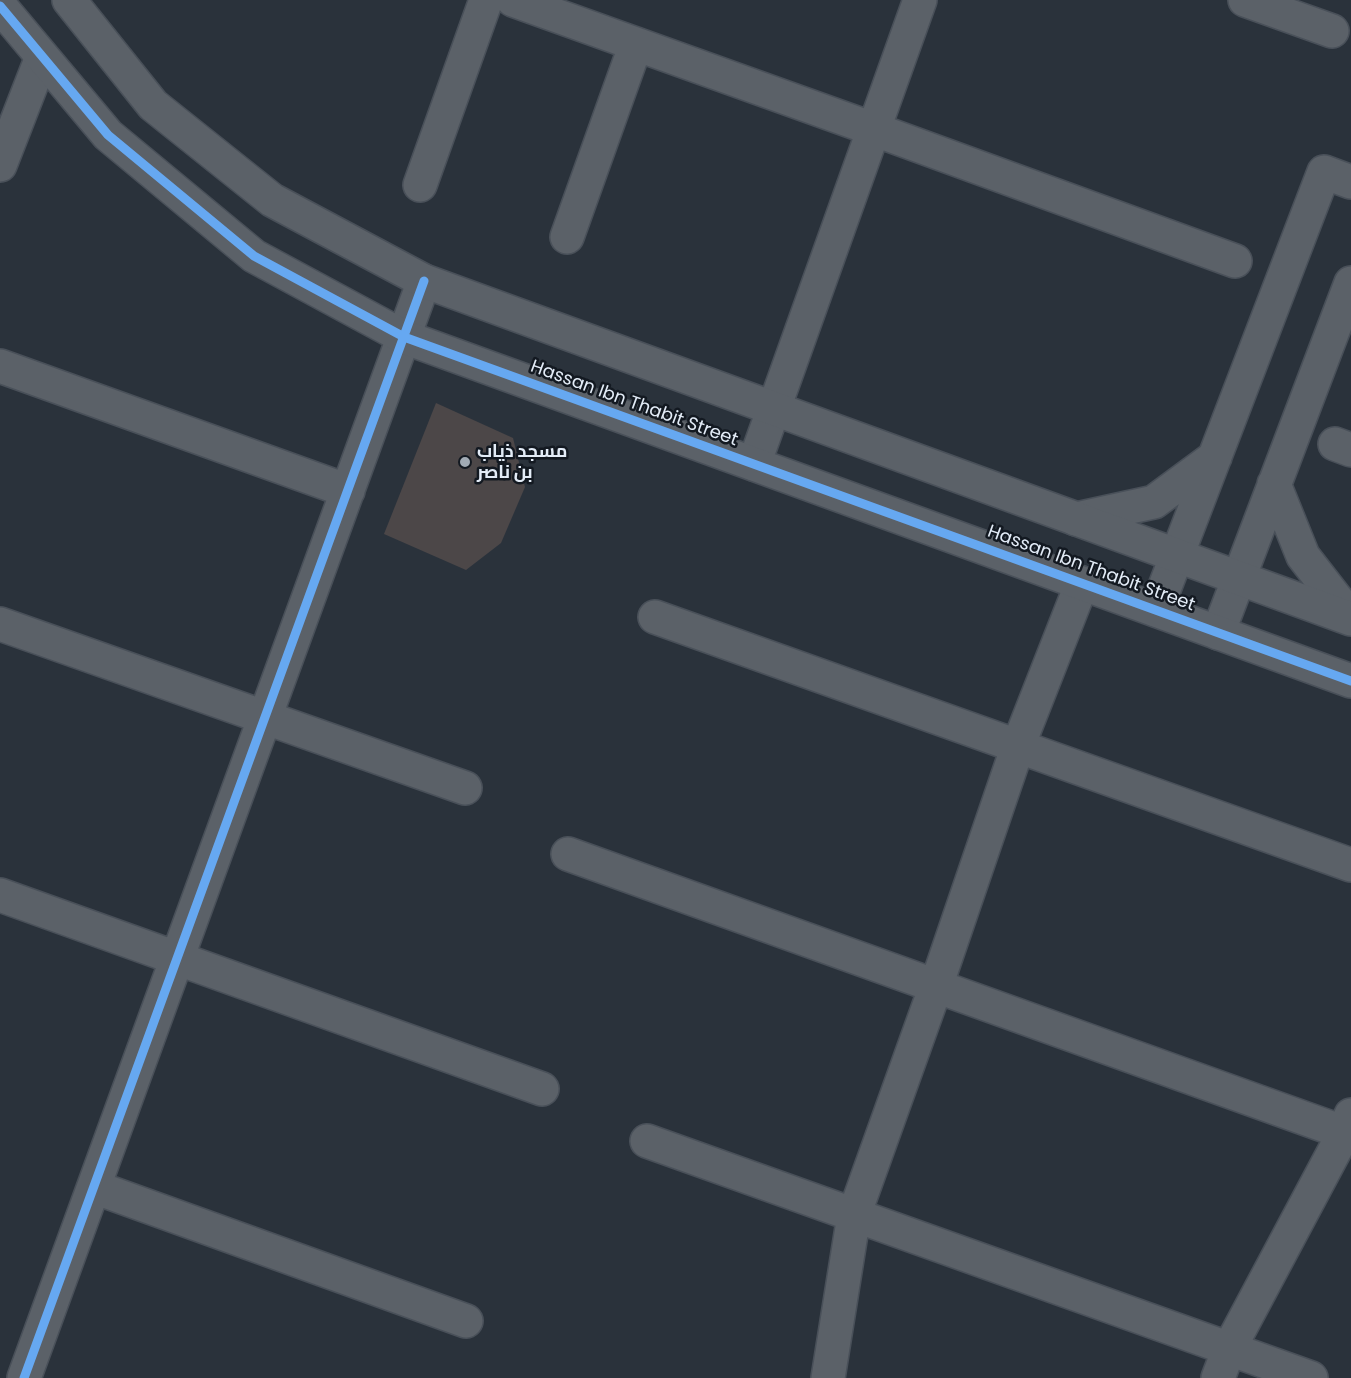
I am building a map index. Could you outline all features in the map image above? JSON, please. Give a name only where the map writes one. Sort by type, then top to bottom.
[{"type":"street","points":[[69,0],[153,105],[272,200],[424,281],[1351,619]]},
{"type":"street","points":[[420,185],[486,0]]},
{"type":"street","points":[[513,0],[1235,261]]},
{"type":"street","points":[[754,464],[920,0]]},
{"type":"street","points":[[1245,0],[1332,31]]},
{"type":"street","name":"Hassan Ibn Thabit Street","points":[[0,6],[108,135],[254,256],[404,337],[1351,681]]},
{"type":"street","points":[[567,237],[636,44]]},
{"type":"street","points":[[0,165],[42,57]]},
{"type":"street","points":[[1156,610],[1215,457],[1337,177]]},
{"type":"street","points":[[24,1378],[424,281]]},
{"type":"street","points":[[1218,633],[1351,283]]},
{"type":"street","points":[[0,366],[348,490]]},
{"type":"street","points":[[1076,519],[1154,502],[1215,457]]},
{"type":"street","points":[[1274,484],[1303,556],[1351,619]]},
{"type":"street","points":[[828,1378],[855,1215],[1018,746],[1082,583]]},
{"type":"street","points":[[655,617],[1351,866]]},
{"type":"street","points":[[0,624],[465,788]]},
{"type":"street","points":[[568,854],[936,986],[1349,1128],[1223,1363]]},
{"type":"street","points":[[0,895],[542,1089]]},
{"type":"street","points":[[648,1141],[855,1215],[1223,1363],[1311,1378]]},
{"type":"street","points":[[94,1187],[466,1321]]},
{"type":"building","name":"مسجد ذياب بن ناصر","points":[[436,403],[513,438],[525,487],[501,543],[466,570],[384,534]]},
{"type":"cycle path","points":[[0,6],[108,135],[254,256],[404,337],[1351,681]]},
{"type":"cycle path","points":[[24,1378],[424,281]]},
{"type":"place","name":"مسجد ذياب بن ناصر","points":[[465,462]]}]
